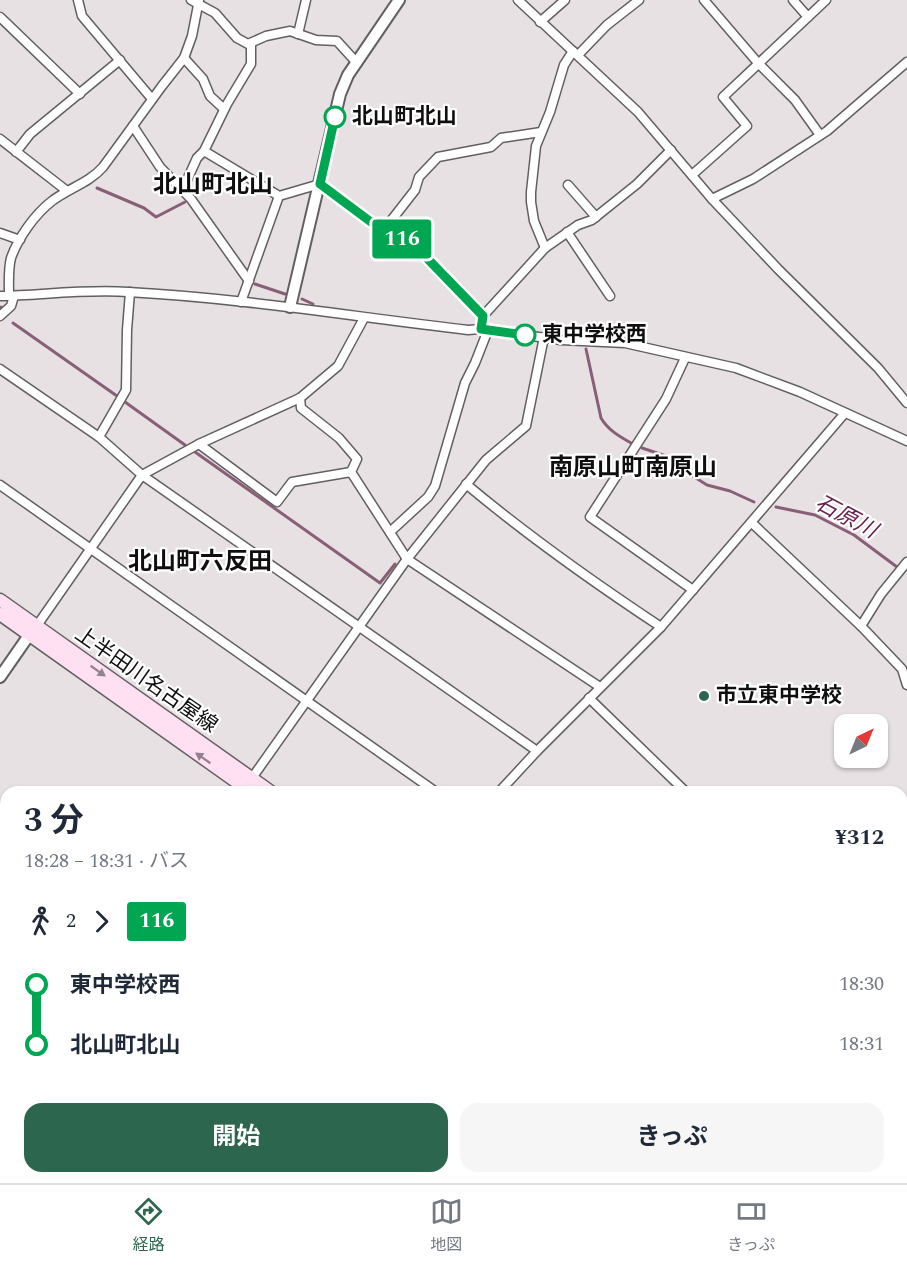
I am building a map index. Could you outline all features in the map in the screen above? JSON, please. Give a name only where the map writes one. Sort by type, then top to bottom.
[{"type":"main road","name":"上半田川名古屋線","points":[[0,600],[33,631],[243,786]]},
{"type":"main road","name":"上半田川名古屋線","points":[[0,614],[33,631],[263,786]]},
{"type":"street","points":[[78,0],[82,16],[152,99]]},
{"type":"street","points":[[298,34],[306,0]]},
{"type":"street","points":[[290,307],[340,94],[348,75],[399,0]]},
{"type":"street","points":[[518,0],[638,112],[712,198],[778,269],[878,368],[907,403]]},
{"type":"street","points":[[540,22],[565,0]]},
{"type":"street","points":[[545,248],[534,221],[531,192],[536,146],[564,65],[607,25],[639,0]]},
{"type":"street","points":[[705,0],[758,63],[795,100],[820,135]]},
{"type":"street","points":[[793,0],[808,17]]},
{"type":"street","points":[[692,174],[747,126],[723,97],[826,0]]},
{"type":"street","points":[[0,316],[11,306],[8,296],[10,259],[20,240],[38,213],[52,201],[93,178],[103,167],[184,58],[192,36],[196,1],[215,13],[237,39],[248,44],[266,36],[290,31],[316,40],[337,41],[357,63]]},
{"type":"street","points":[[0,17],[80,94]]},
{"type":"street","points":[[183,189],[197,158],[204,151],[250,64],[251,43]]},
{"type":"street","points":[[184,58],[203,79],[210,96],[224,110]]},
{"type":"street","points":[[16,152],[30,134],[120,60]]},
{"type":"street","points":[[712,198],[753,179],[820,135],[853,110],[907,62]]},
{"type":"street","points":[[133,126],[160,167],[183,189],[249,281]]},
{"type":"street","points":[[383,231],[415,190],[419,177],[438,157],[491,147],[501,138],[542,132]]},
{"type":"street","points":[[0,140],[67,192]]},
{"type":"street","points":[[483,316],[545,248],[567,232],[596,217],[637,184],[671,150]]},
{"type":"street","points":[[204,151],[279,196],[320,184]]},
{"type":"street","points":[[320,184],[383,231],[401,238],[424,255],[483,316],[485,329],[475,363],[465,383],[435,486],[428,497],[390,532]]},
{"type":"street","points":[[568,185],[596,217]]},
{"type":"street","points":[[241,302],[279,196]]},
{"type":"street","points":[[567,232],[610,296]]},
{"type":"street","points":[[0,233],[20,240]]},
{"type":"street","points":[[8,296],[72,291],[130,292],[290,307],[468,330],[485,329],[544,337],[625,343],[736,368],[800,392],[907,441]]},
{"type":"street","points":[[99,437],[126,390],[130,292]]},
{"type":"street","points":[[0,677],[142,475],[199,444],[300,398],[338,366],[364,318]]},
{"type":"street","points":[[252,778],[407,559],[486,460],[526,426],[544,337]]},
{"type":"street","points":[[685,358],[666,399],[590,517],[693,590]]},
{"type":"street","points":[[0,369],[99,437],[142,475],[537,751]]},
{"type":"street","points":[[300,398],[300,408],[339,438],[357,459],[351,472]]},
{"type":"street","points":[[505,786],[661,627],[845,413]]},
{"type":"street","points":[[199,444],[277,502],[292,482],[351,472]]},
{"type":"street","points":[[351,472],[407,559],[600,687]]},
{"type":"street","points":[[466,484],[583,575],[661,627]]},
{"type":"street","points":[[0,485],[427,786]]},
{"type":"street","points":[[752,523],[861,626],[902,669],[907,686]]},
{"type":"street","points":[[861,626],[907,562]]},
{"type":"street","points":[[589,699],[680,786]]},
{"type":"waterway","name":"石原川","points":[[97,188],[144,208],[156,217],[185,202]]},
{"type":"waterway","name":"石原川","points":[[255,284],[285,294]]},
{"type":"waterway","name":"石原川","points":[[302,299],[313,304]]},
{"type":"waterway","points":[[13,323],[117,396]]},
{"type":"waterway","name":"石原川","points":[[586,349],[601,418],[610,429],[631,443]]},
{"type":"waterway","points":[[125,402],[185,445]]},
{"type":"waterway","name":"石原川","points":[[642,448],[669,457],[707,485],[730,491],[754,502]]},
{"type":"waterway","points":[[195,452],[380,583],[395,564]]},
{"type":"waterway","name":"石原川","points":[[776,507],[815,515],[854,535],[897,567]]},
{"type":"bus line","name":"116","points":[[335,117],[320,184],[383,231],[401,238],[424,255],[483,316],[481,329],[525,335]]},
{"type":"place","name":"北山町北山","points":[[335,117]]},
{"type":"place","name":"東中学校西","points":[[525,335]]},
{"type":"place","name":"市立東中学校","points":[[704,696]]},
{"type":"district","name":"北山町北山","points":[[213,185]]},
{"type":"district","name":"南原山町南原山","points":[[633,468]]},
{"type":"district","name":"北山町六反田","points":[[200,562]]}]
